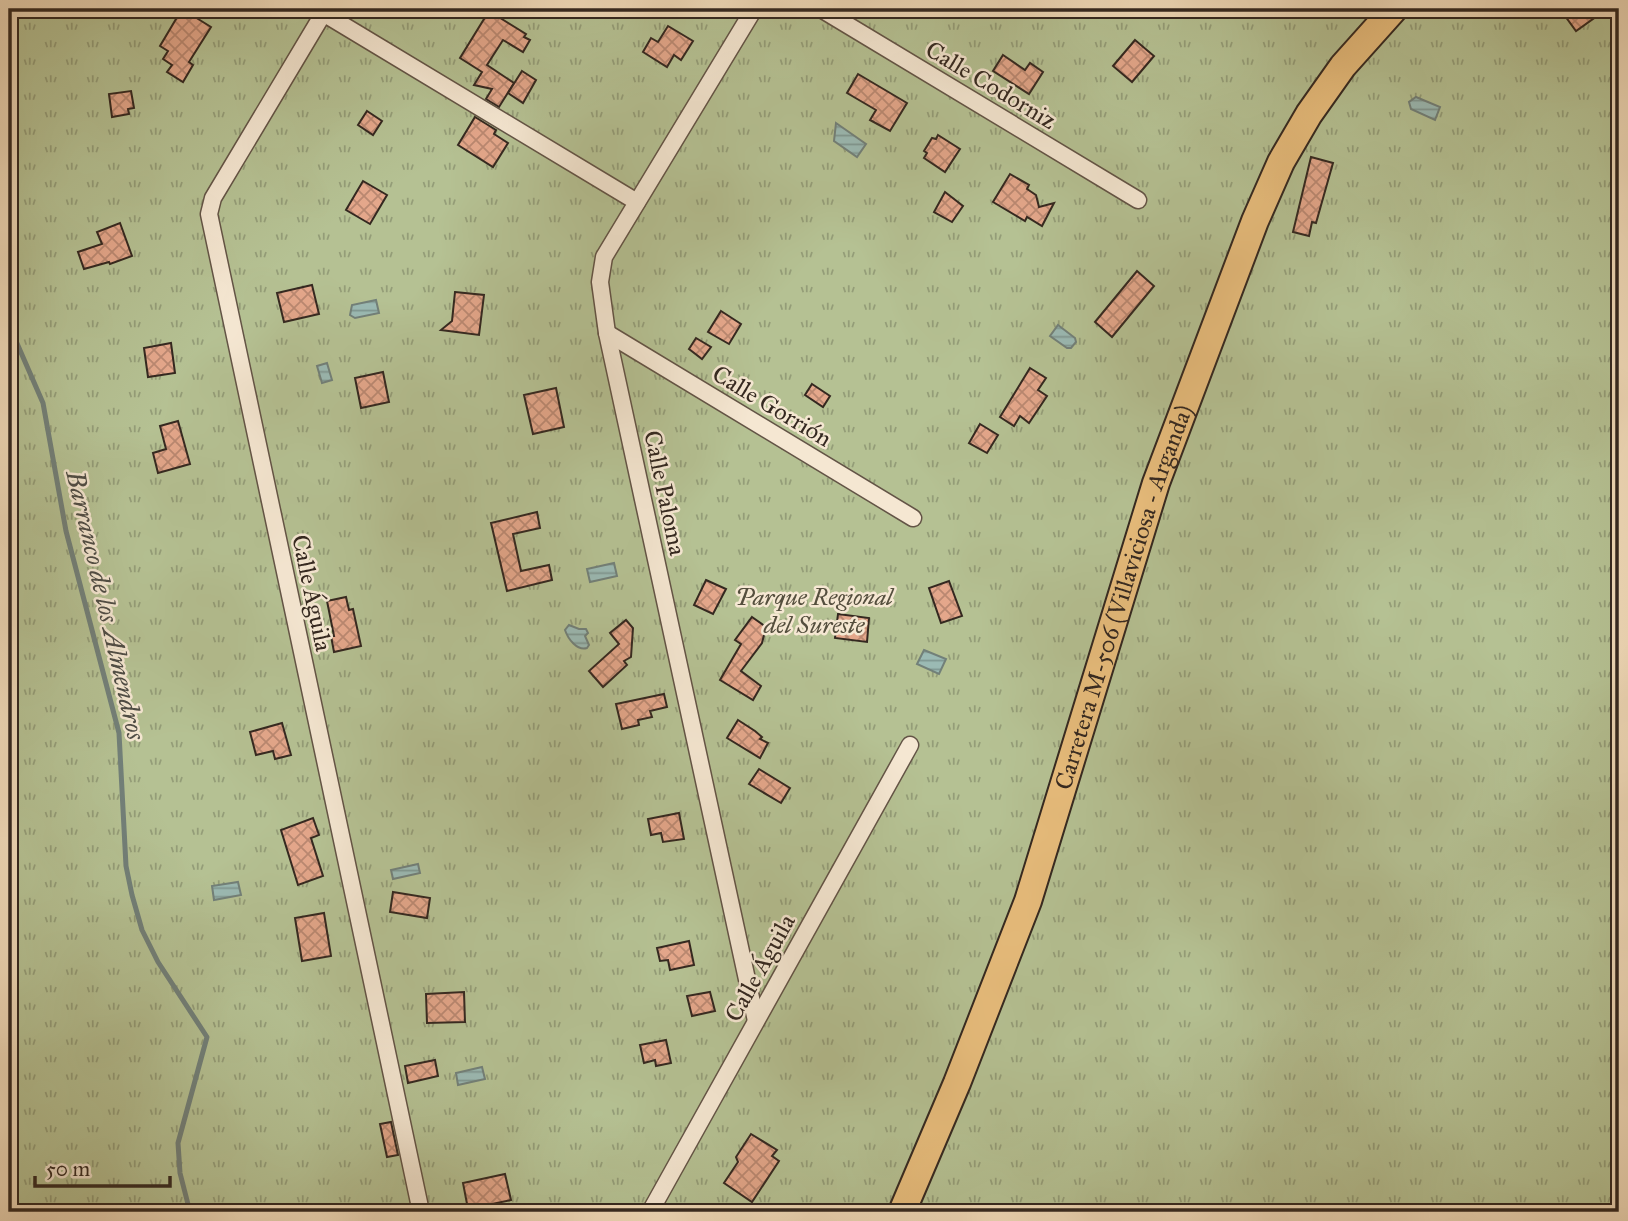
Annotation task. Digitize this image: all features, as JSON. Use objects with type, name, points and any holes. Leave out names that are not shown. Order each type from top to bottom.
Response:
[{"type":"main road","name":"Carretera M-506 (Villaviciosa - Arganda)","points":[[902,1212],[957,1083],[1023,914],[1156,483],[1255,221],[1281,162],[1310,114],[1343,66],[1394,9]]},
{"type":"street","name":"Calle Paloma","points":[[754,9],[604,257],[601,269],[601,304],[757,1021]]},
{"type":"street","name":"Calle Codorniz","points":[[821,9],[1138,200]]},
{"type":"street","points":[[324,11],[637,202]]},
{"type":"street","name":"Calle Águila","points":[[324,11],[213,198],[209,214],[421,1212]]},
{"type":"street","name":"Calle Gorrión","points":[[607,333],[913,518]]},
{"type":"street","name":"Calle Águila","points":[[650,1212],[910,745]]},
{"type":"green space","name":"Parque Regional del Sureste","points":[[9,9],[1619,9],[1619,1212],[9,1212]]},
{"type":"water","points":[[1416,97],[1440,107],[1435,120],[1411,109],[1409,102]]},
{"type":"water","points":[[836,123],[866,144],[857,157],[834,141]]},
{"type":"water","points":[[376,300],[379,313],[355,318],[350,315],[352,305]]},
{"type":"water","points":[[1058,325],[1075,338],[1076,342],[1071,348],[1050,336]]},
{"type":"water","points":[[327,363],[332,380],[322,383],[317,366]]},
{"type":"water","points":[[614,563],[617,576],[590,582],[587,569]]},
{"type":"water","points":[[569,625],[586,629],[588,633],[585,636],[589,645],[587,648],[576,646],[571,640],[565,630]]},
{"type":"water","points":[[924,650],[946,659],[939,674],[917,664]]},
{"type":"water","points":[[418,864],[420,873],[393,879],[391,870]]},
{"type":"water","points":[[238,882],[241,895],[214,900],[212,886]]},
{"type":"water","points":[[482,1067],[485,1079],[458,1085],[456,1073]]},
{"type":"building","points":[[182,9],[211,27],[189,62],[193,65],[183,82],[167,72],[172,65],[163,59],[168,51],[160,46]]},
{"type":"building","points":[[1560,9],[1607,9],[1576,31]]},
{"type":"building","points":[[489,11],[526,34],[524,37],[530,40],[523,52],[503,40],[487,65],[514,83],[499,107],[486,99],[492,89],[474,85],[482,72],[460,58]]},
{"type":"building","points":[[668,26],[693,41],[681,60],[674,55],[667,67],[643,52],[651,38],[658,42]]},
{"type":"building","points":[[1135,40],[1154,56],[1132,82],[1113,66]]},
{"type":"building","points":[[1003,55],[1025,70],[1030,63],[1043,72],[1029,94],[993,71]]},
{"type":"building","points":[[522,71],[536,80],[523,103],[508,93]]},
{"type":"building","points":[[858,74],[907,103],[890,131],[870,120],[876,110],[847,93]]},
{"type":"building","points":[[131,91],[134,108],[128,109],[129,114],[112,117],[109,94]]},
{"type":"building","points":[[367,111],[382,121],[373,135],[358,125]]},
{"type":"building","points":[[475,117],[496,130],[494,134],[508,143],[493,167],[458,145]]},
{"type":"building","points":[[938,135],[960,149],[945,172],[924,158],[927,153],[924,151],[932,138],[936,139]]},
{"type":"building","points":[[1311,157],[1333,163],[1316,223],[1312,222],[1309,236],[1293,232]]},
{"type":"building","points":[[1010,174],[1029,185],[1027,189],[1036,195],[1039,207],[1054,203],[1042,226],[1027,217],[1025,221],[993,202]]},
{"type":"building","points":[[363,181],[387,195],[370,224],[346,210]]},
{"type":"building","points":[[945,192],[963,206],[952,222],[934,212]]},
{"type":"building","points":[[120,223],[132,256],[84,269],[78,252],[102,244],[97,232]]},
{"type":"building","points":[[1137,271],[1154,286],[1112,337],[1095,322]]},
{"type":"building","points":[[312,285],[319,314],[284,322],[277,293]]},
{"type":"building","points":[[455,292],[484,295],[479,335],[441,330],[452,321]]},
{"type":"building","points":[[721,311],[741,324],[729,344],[708,332]]},
{"type":"building","points":[[696,338],[711,347],[702,359],[689,349]]},
{"type":"building","points":[[171,343],[175,373],[148,377],[144,348]]},
{"type":"building","points":[[1030,368],[1046,378],[1038,390],[1047,396],[1029,423],[1020,416],[1014,426],[1000,417]]},
{"type":"building","points":[[383,372],[389,402],[361,408],[355,378]]},
{"type":"building","points":[[812,384],[830,396],[823,407],[805,395]]},
{"type":"building","points":[[556,388],[564,427],[533,434],[524,395]]},
{"type":"building","points":[[178,421],[190,464],[158,473],[153,453],[166,449],[160,426]]},
{"type":"building","points":[[980,424],[998,435],[987,453],[969,443]]},
{"type":"building","points":[[537,512],[540,528],[513,534],[521,571],[549,565],[552,580],[507,591],[491,523]]},
{"type":"building","points":[[706,580],[726,589],[713,614],[694,605]]},
{"type":"building","points":[[949,581],[962,616],[941,623],[929,588]]},
{"type":"building","points":[[346,597],[349,610],[353,609],[361,646],[334,652],[331,636],[334,636],[327,601]]},
{"type":"building","points":[[838,614],[869,618],[867,642],[835,638]]},
{"type":"building","points":[[752,617],[766,627],[762,643],[741,671],[761,686],[753,700],[720,680],[741,644],[735,640]]},
{"type":"building","points":[[626,620],[633,628],[631,657],[624,661],[627,665],[603,687],[589,671],[619,644],[610,633]]},
{"type":"building","points":[[664,694],[667,707],[650,711],[652,717],[638,720],[639,725],[622,729],[616,704]]},
{"type":"building","points":[[738,720],[768,743],[760,758],[727,738]]},
{"type":"building","points":[[282,723],[291,755],[275,759],[273,751],[256,755],[250,732]]},
{"type":"building","points":[[759,769],[790,788],[781,803],[749,784]]},
{"type":"building","points":[[679,813],[684,839],[663,842],[661,833],[651,835],[648,819]]},
{"type":"building","points":[[313,818],[319,835],[311,838],[323,876],[298,885],[281,830]]},
{"type":"building","points":[[393,892],[430,898],[427,918],[390,912]]},
{"type":"building","points":[[324,913],[331,956],[302,961],[295,918]]},
{"type":"building","points":[[689,941],[694,965],[670,970],[668,960],[660,961],[657,948]]},
{"type":"building","points":[[464,992],[465,1022],[427,1023],[426,994]]},
{"type":"building","points":[[710,992],[715,1011],[692,1016],[687,996]]},
{"type":"building","points":[[666,1040],[671,1063],[656,1066],[655,1060],[644,1063],[640,1045]]},
{"type":"building","points":[[435,1060],[438,1076],[408,1083],[405,1066]]},
{"type":"building","points":[[391,1122],[398,1155],[387,1157],[380,1124]]},
{"type":"building","points":[[751,1134],[777,1150],[772,1156],[779,1161],[752,1202],[724,1183],[738,1162],[736,1157]]},
{"type":"building","points":[[505,1174],[511,1200],[468,1209],[463,1183]]},
{"type":"waterway","name":"Barranco de los Almendros","points":[[9,325],[43,403],[66,531],[119,733],[126,866],[132,895],[142,930],[158,962],[207,1037],[178,1143],[180,1173],[190,1212]]}]
